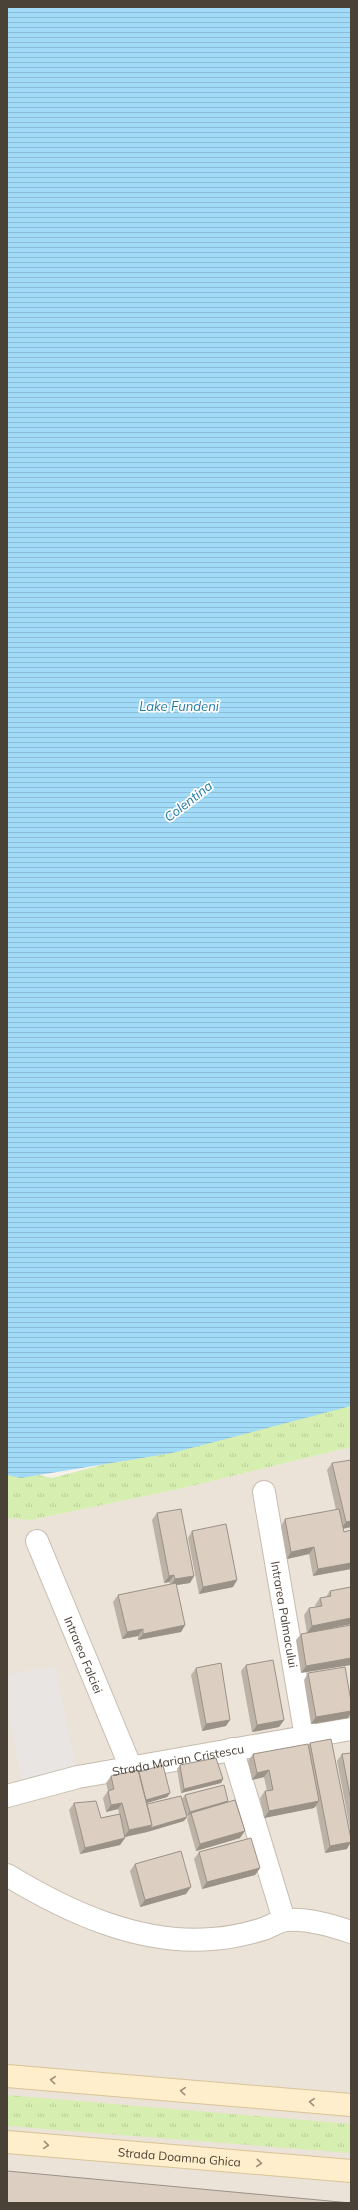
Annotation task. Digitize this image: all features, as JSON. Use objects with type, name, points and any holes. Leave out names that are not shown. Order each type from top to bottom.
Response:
[{"type":"main road","points":[[7,2076],[351,2105]]},
{"type":"main road","name":"Strada Doamna Ghica","points":[[7,2142],[351,2171]]},
{"type":"street","name":"Intrarea Palmacului","points":[[264,1492],[306,1737]]},
{"type":"street","name":"Intrarea Falciei","points":[[37,1541],[131,1768]]},
{"type":"street","name":"Strada Marian Cristescu","points":[[7,1796],[51,1783],[232,1749],[351,1729]]},
{"type":"street","points":[[232,1749],[284,1920]]},
{"type":"street","points":[[7,1875],[30,1889],[83,1915],[128,1931],[179,1939],[212,1939],[264,1929],[284,1920],[311,1922],[351,1932]]},
{"type":"shaded area","points":[[351,1447],[351,2203],[7,2203],[7,1518],[31,1520],[183,1488]]},
{"type":"shaded area","points":[[55,1666],[78,1777],[24,1791],[7,1708],[7,1674]]},
{"type":"green space","points":[[351,1400],[351,1447],[183,1488],[31,1520],[7,1518],[7,1468],[52,1478]]},
{"type":"green space","points":[[7,2095],[351,2124],[351,2153],[7,2126]]},
{"type":"water","name":"Lake Fundeni","points":[[7,7],[351,7],[351,1406],[172,1453],[21,1478],[7,1475]]},
{"type":"building","points":[[351,1460],[351,1521],[346,1522],[332,1463]]},
{"type":"building","points":[[181,1509],[194,1576],[175,1579],[174,1575],[169,1576],[157,1513]]},
{"type":"building","points":[[339,1509],[344,1532],[351,1530],[351,1563],[318,1569],[314,1547],[291,1552],[285,1519]]},
{"type":"building","points":[[226,1524],[237,1580],[203,1587],[192,1531]]},
{"type":"building","points":[[176,1583],[185,1625],[143,1634],[143,1629],[127,1632],[118,1595]]},
{"type":"building","points":[[351,1587],[351,1618],[312,1626],[309,1608],[322,1606],[320,1598],[331,1596],[330,1591]]},
{"type":"building","points":[[351,1625],[351,1658],[306,1666],[301,1634]]},
{"type":"building","points":[[273,1660],[284,1720],[257,1725],[246,1665]]},
{"type":"building","points":[[221,1663],[230,1720],[206,1724],[196,1668]]},
{"type":"building","points":[[345,1667],[351,1701],[351,1711],[316,1717],[308,1673]]},
{"type":"building","points":[[331,1739],[351,1842],[330,1846],[310,1743]]},
{"type":"building","points":[[308,1744],[319,1801],[269,1811],[265,1791],[273,1790],[269,1770],[257,1773],[253,1754]]},
{"type":"building","points":[[351,1753],[351,1801],[342,1754]]},
{"type":"building","points":[[216,1758],[223,1779],[184,1789],[180,1765]]},
{"type":"building","points":[[163,1765],[170,1793],[146,1800],[139,1772]]},
{"type":"building","points":[[138,1770],[152,1825],[129,1830],[122,1803],[111,1805],[108,1791],[114,1789],[111,1776]]},
{"type":"building","points":[[224,1785],[228,1801],[190,1812],[185,1795]]},
{"type":"building","points":[[181,1796],[187,1817],[150,1828],[152,1825],[147,1804]]},
{"type":"building","points":[[235,1800],[245,1831],[200,1844],[191,1813]]},
{"type":"building","points":[[96,1801],[101,1818],[120,1814],[125,1838],[85,1848],[74,1803]]},
{"type":"building","points":[[251,1838],[260,1868],[207,1882],[199,1852]]},
{"type":"building","points":[[181,1851],[191,1887],[145,1900],[135,1864]]},
{"type":"building","points":[[7,2171],[351,2203],[7,2203]]},
{"type":"water label","name":"Colentina","points":[[188,801]]}]
